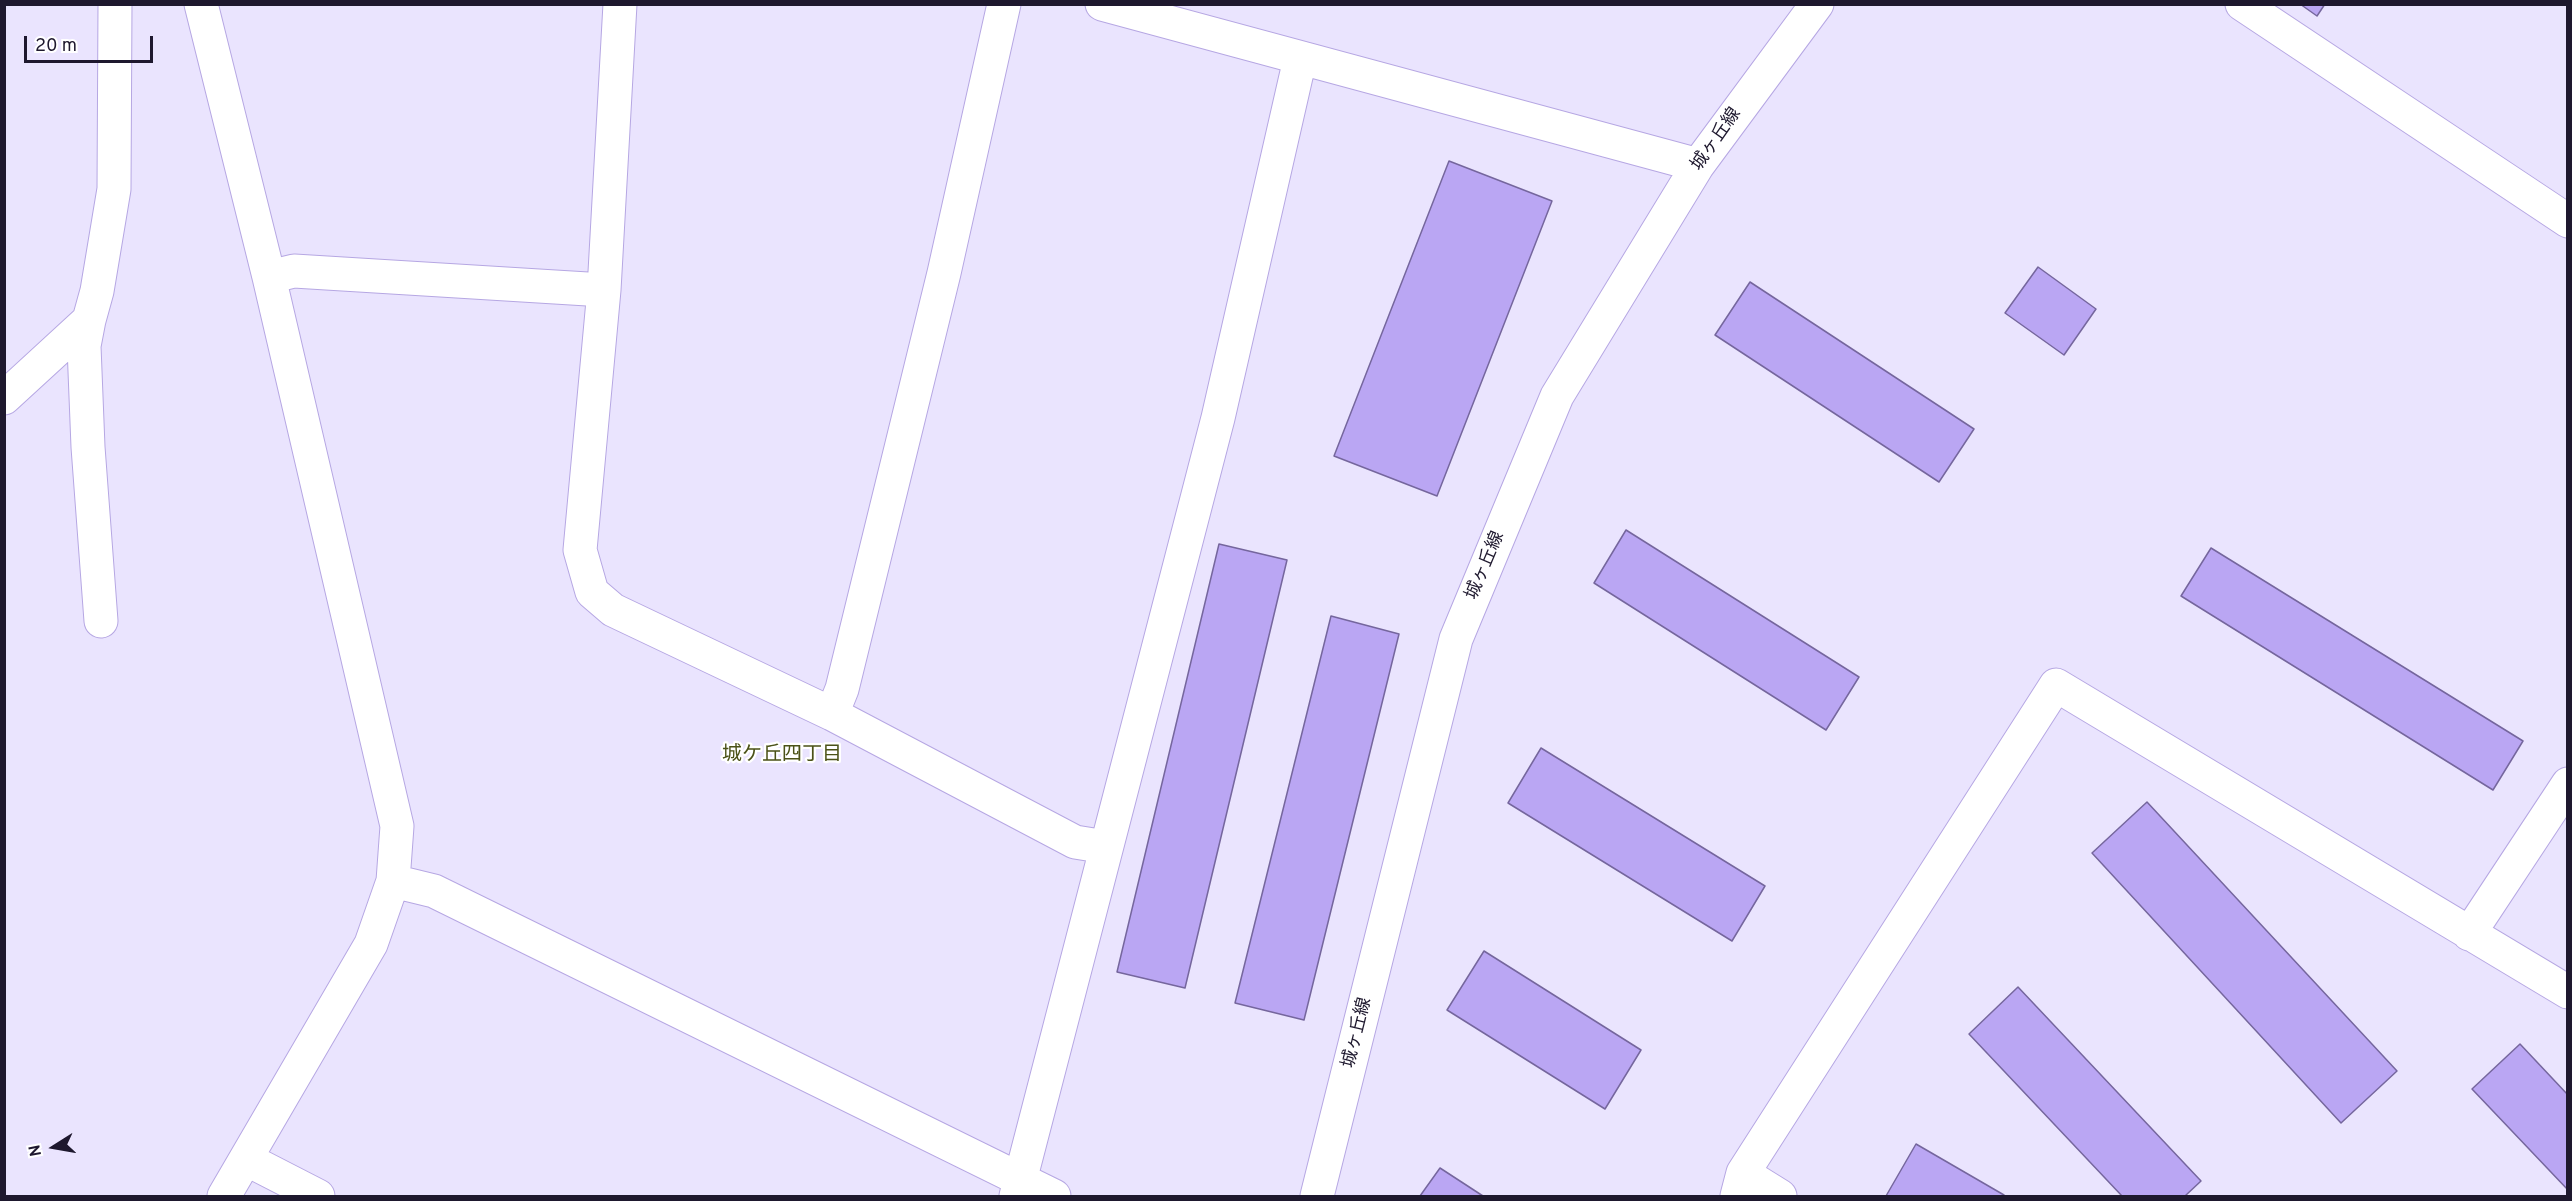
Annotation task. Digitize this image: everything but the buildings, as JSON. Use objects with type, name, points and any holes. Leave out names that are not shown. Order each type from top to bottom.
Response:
[{"type":"street","points":[[101,621],[87,435],[84,346],[97,291],[114,189],[115,4]]},
{"type":"street","points":[[201,4],[269,277],[397,826],[393,881],[371,944],[224,1197]]},
{"type":"street","points":[[621,4],[604,290],[580,550],[592,592],[614,610],[832,714],[1075,842],[1106,847]]},
{"type":"street","points":[[832,714],[842,689],[944,273],[1004,4]]},
{"type":"street","points":[[1102,4],[1698,165]]},
{"type":"street","name":"城ヶ丘線","points":[[1317,1197],[1456,639],[1557,396],[1698,165],[1817,4]]},
{"type":"street","points":[[2242,4],[2568,221]]},
{"type":"street","points":[[1018,1188],[1218,418],[1300,59]]},
{"type":"street","points":[[269,277],[294,271],[604,290]]},
{"type":"street","points":[[4,398],[89,320]]},
{"type":"street","points":[[1780,1197],[1740,1185],[2056,685],[2568,992]]},
{"type":"street","points":[[2469,934],[2568,784]]},
{"type":"street","points":[[393,881],[434,891],[1018,1188],[1054,1197]]},
{"type":"street","points":[[246,1159],[318,1197]]},
{"type":"district","name":"城ケ丘四丁目","points":[[782,756]]}]
